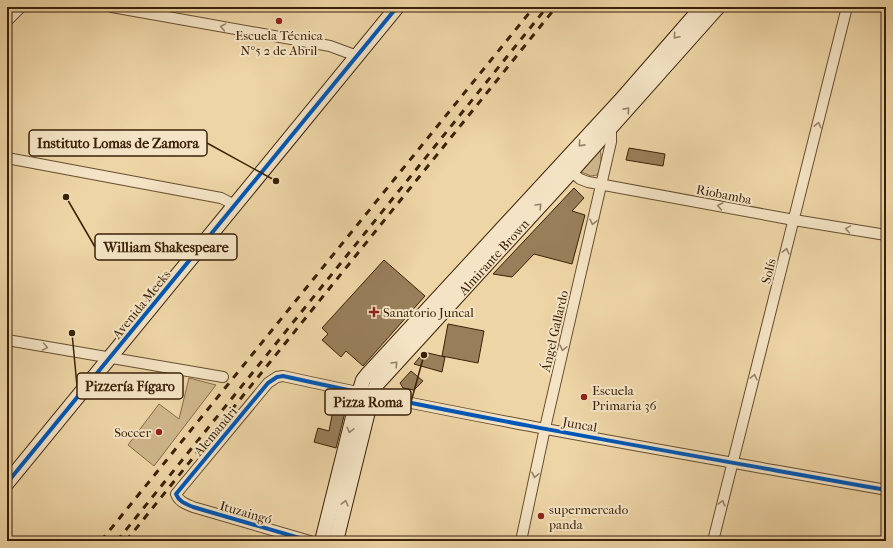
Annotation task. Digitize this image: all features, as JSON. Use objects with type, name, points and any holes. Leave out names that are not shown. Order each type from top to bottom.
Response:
[{"type":"main road","name":"Avenida Meeks","points":[[7,483],[397,7]]},
{"type":"main road","name":"Almirante Brown","points":[[322,541],[366,394],[374,389],[381,378],[567,168],[620,101],[702,7]]},
{"type":"main road","name":"Almirante Brown","points":[[567,168],[611,127],[718,7]]},
{"type":"main road","name":"Almirante Brown","points":[[336,541],[366,394]]},
{"type":"street","points":[[7,21],[21,7]]},
{"type":"street","points":[[112,7],[330,46],[357,56]]},
{"type":"street","name":"Solís","points":[[713,541],[847,7]]},
{"type":"street","name":"Ángel Gallardo","points":[[522,541],[545,428],[602,184],[611,142],[611,127]]},
{"type":"street","points":[[7,158],[221,198],[235,205]]},
{"type":"street","name":"Riobamba","points":[[567,168],[580,179],[602,184],[794,220],[886,235]]},
{"type":"street","points":[[7,340],[223,377]]},
{"type":"street","name":"Juncal","points":[[272,379],[283,376],[366,394],[545,428],[886,490]]},
{"type":"street","name":"Alemandri","points":[[178,498],[176,494],[178,491],[272,379]]},
{"type":"street","name":"Ituzaingó","points":[[178,498],[184,503],[193,507],[310,541]]},
{"type":"shaded area","points":[[600,150],[601,163],[597,175],[591,176],[581,172]]},
{"type":"shaded area","name":"Soccer","points":[[189,378],[216,385],[154,466],[128,445],[159,404],[179,419]]},
{"type":"building","points":[[629,148],[665,154],[663,166],[626,160]]},
{"type":"building","points":[[574,188],[584,198],[572,211],[585,215],[572,264],[534,254],[512,277],[493,274]]},
{"type":"building","name":"Sanatorio Juncal","points":[[384,260],[425,296],[363,366],[346,351],[341,357],[322,340],[328,334],[322,328]]},
{"type":"building","points":[[448,324],[484,331],[478,363],[442,356]]},
{"type":"building","points":[[424,352],[445,357],[442,372],[414,364]]},
{"type":"building","points":[[411,371],[423,381],[414,390],[403,388],[400,383]]},
{"type":"building","points":[[333,410],[345,412],[336,448],[314,442],[318,428],[329,431]]},
{"type":"railway","points":[[101,541],[534,7]]},
{"type":"railway","points":[[117,541],[547,7]]},
{"type":"railway","points":[[126,541],[556,7]]},
{"type":"cycle path","points":[[7,483],[397,7]]},
{"type":"cycle path","points":[[310,541],[193,507],[181,501],[176,494],[268,383],[277,377],[283,376],[508,422],[886,490]]},
{"type":"place","name":"Escuela Técnica N°5 2 de Abril","points":[[279,21]]},
{"type":"place","name":"Instituto Lomas de Zamora","points":[[276,181]]},
{"type":"place","name":"William Shakespeare","points":[[66,197]]},
{"type":"place","name":"Sanatorio Juncal","points":[[374,312]]},
{"type":"place","name":"Pizzería Fígaro","points":[[72,333]]},
{"type":"place","name":"Pizza Roma","points":[[424,355]]},
{"type":"place","name":"Escuela Primaria 36","points":[[584,397]]},
{"type":"place","name":"Soccer","points":[[159,432]]},
{"type":"place","name":"supermercado panda","points":[[541,516]]}]
